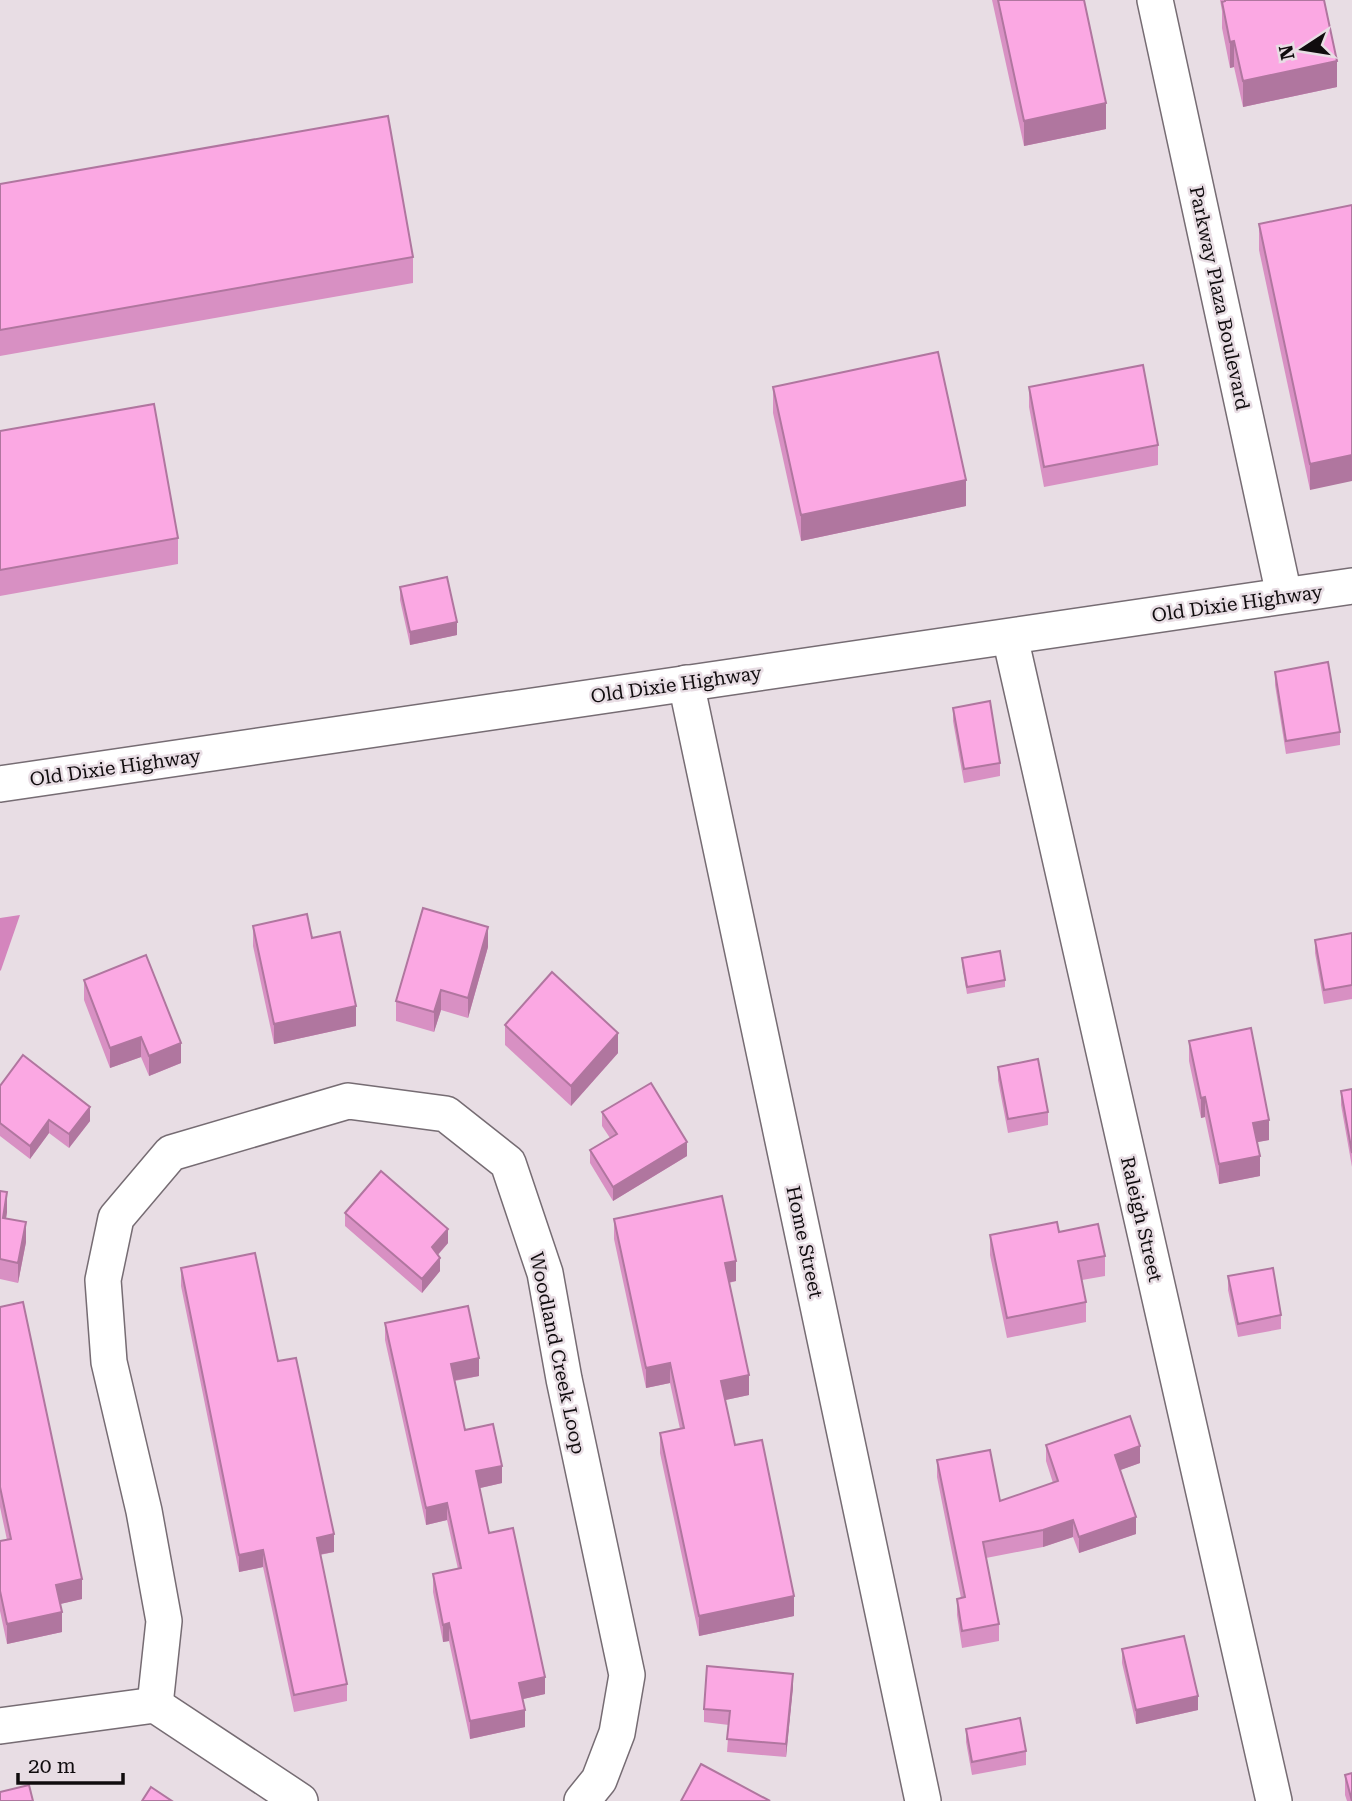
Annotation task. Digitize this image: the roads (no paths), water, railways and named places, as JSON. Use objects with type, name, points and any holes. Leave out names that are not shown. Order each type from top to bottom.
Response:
[{"type":"street","name":"Parkway Plaza Boulevard","points":[[1155,0],[1284,595]]},
{"type":"street","name":"Old Dixie Highway","points":[[0,784],[1352,586]]},
{"type":"street","name":"Raleigh Street","points":[[1010,636],[1274,1801]]},
{"type":"street","name":"Home Street","points":[[686,682],[923,1801]]},
{"type":"street","name":"Woodland Creek Loop","points":[[155,1705],[164,1621],[144,1511],[109,1362],[103,1280],[117,1218],[171,1153],[348,1101],[446,1114],[508,1163],[545,1273],[564,1379],[627,1675],[617,1733],[599,1780],[582,1801]]},
{"type":"street","points":[[0,1727],[69,1715],[155,1705],[300,1801]]}]
